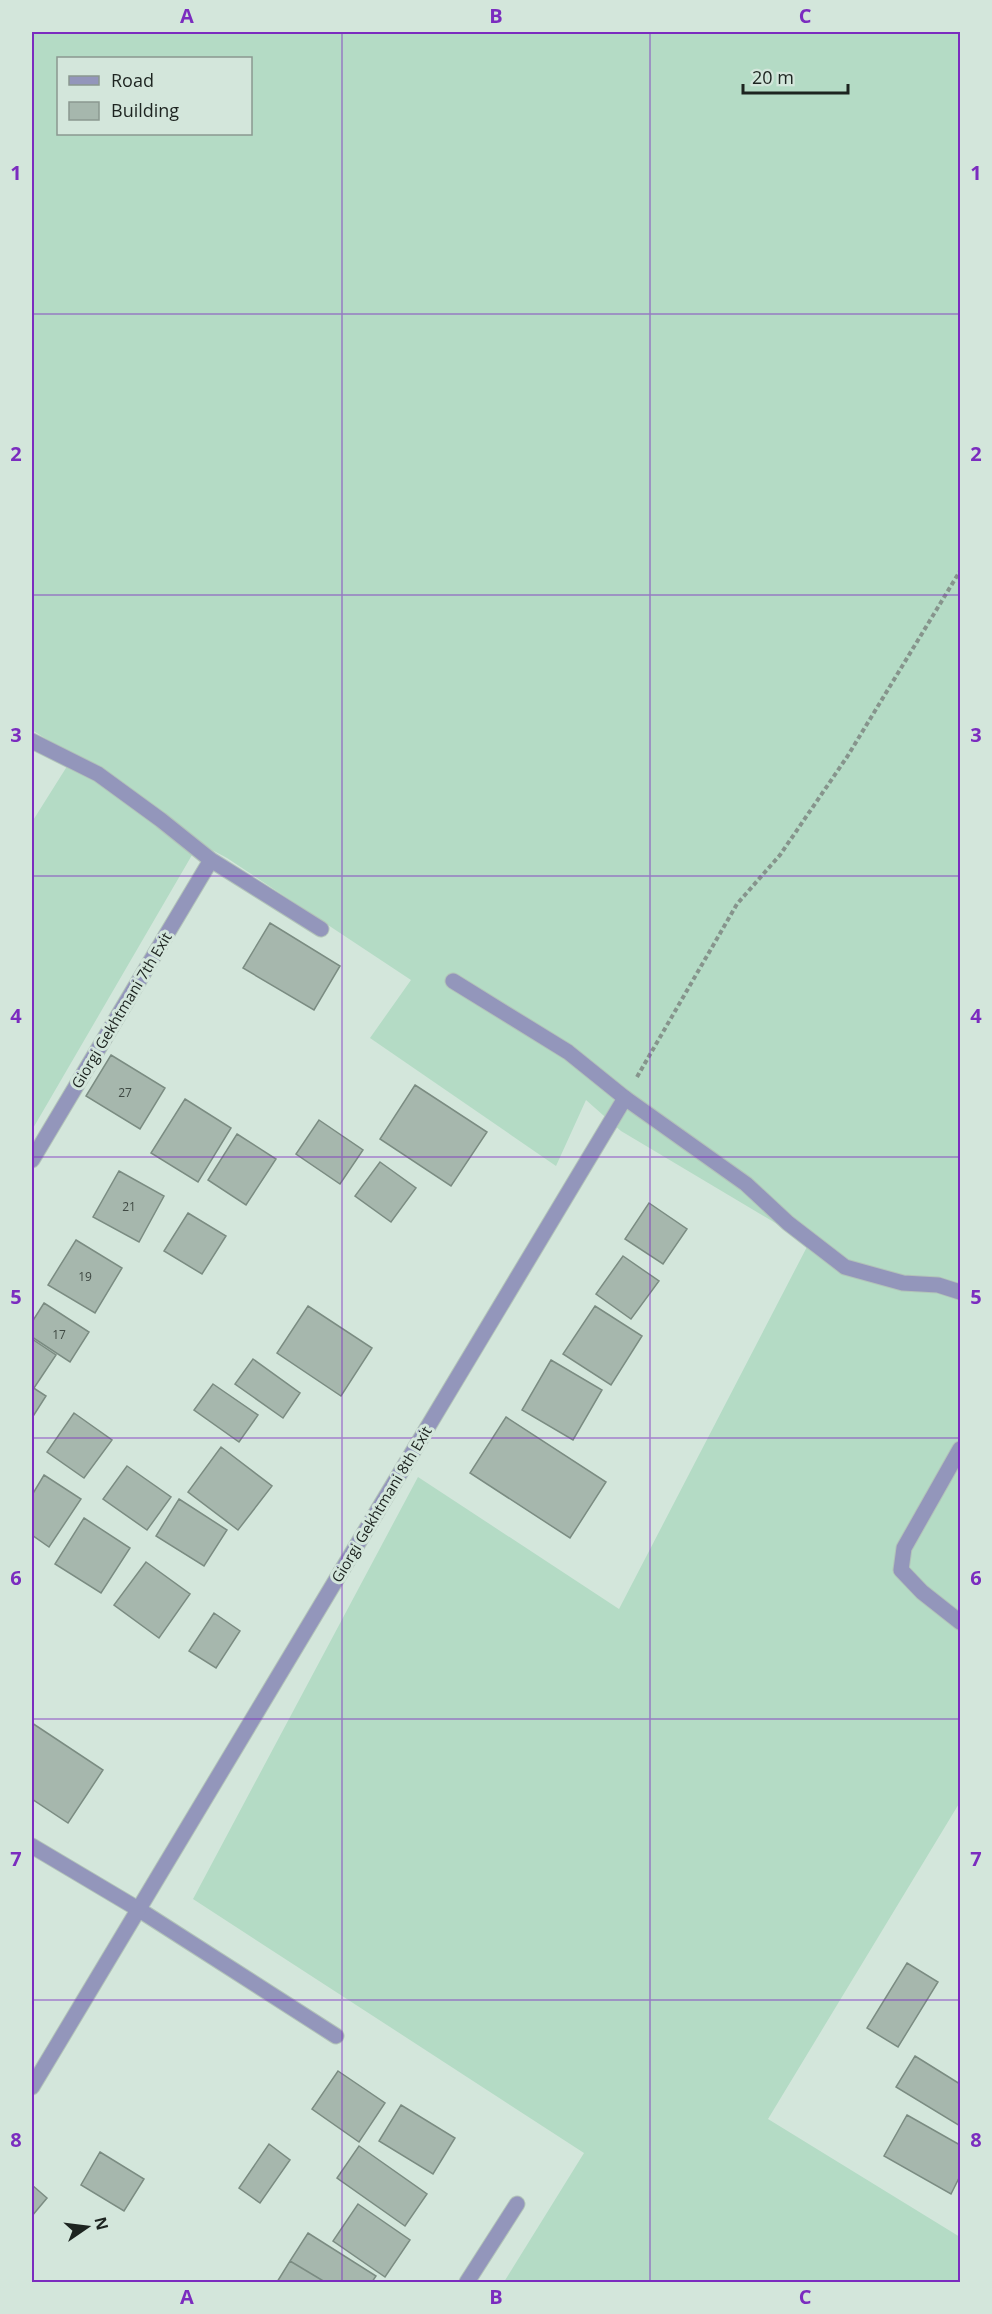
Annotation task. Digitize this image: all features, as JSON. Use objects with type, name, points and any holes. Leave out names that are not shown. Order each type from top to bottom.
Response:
[{"type":"street","points":[[32,741],[98,774],[211,860],[321,929]]},
{"type":"street","name":"Giorgi Gekhtmani 7th Exit","points":[[32,1160],[211,860]]},
{"type":"street","points":[[453,981],[568,1052],[624,1098],[746,1184],[788,1223],[845,1267],[903,1283],[938,1285],[960,1292]]},
{"type":"street","name":"Giorgi Gekhtmani 8th Exit","points":[[32,2087],[624,1098]]},
{"type":"street","points":[[960,1449],[904,1548],[902,1569],[922,1592],[960,1622]]},
{"type":"street","points":[[32,1846],[138,1909],[336,2036]]},
{"type":"street","points":[[467,2283],[518,2204]]},
{"type":"path","points":[[624,1098],[737,904],[780,855],[847,757],[960,571]]},
{"type":"green space","points":[[32,32],[960,32],[960,1802],[768,2119],[960,2237],[960,2282],[504,2282],[584,2153],[193,1899],[418,1477],[619,1609],[809,1243],[621,1131],[586,1100],[556,1166],[370,1038],[411,980],[227,858],[199,843],[32,1130],[32,822],[71,760],[51,742],[32,730]]},
{"type":"building","points":[[270,923],[340,966],[314,1010],[243,968]]},
{"type":"building","points":[[111,1055],[165,1088],[140,1129],[86,1096]]},
{"type":"building","points":[[415,1085],[487,1132],[451,1186],[380,1139]]},
{"type":"building","points":[[185,1099],[231,1128],[198,1182],[151,1153]]},
{"type":"building","points":[[319,1120],[363,1150],[340,1184],[296,1154]]},
{"type":"building","points":[[237,1134],[276,1159],[246,1205],[208,1180]]},
{"type":"building","points":[[380,1162],[416,1188],[391,1222],[355,1196]]},
{"type":"building","points":[[119,1171],[164,1196],[139,1242],[93,1217]]},
{"type":"building","points":[[649,1203],[687,1229],[663,1264],[625,1239]]},
{"type":"building","points":[[188,1213],[226,1236],[202,1274],[164,1251]]},
{"type":"building","points":[[76,1240],[122,1268],[95,1313],[48,1285]]},
{"type":"building","points":[[623,1256],[659,1281],[631,1319],[596,1294]]},
{"type":"building","points":[[44,1303],[89,1332],[70,1362],[32,1337],[32,1322]]},
{"type":"building","points":[[308,1306],[372,1348],[341,1396],[277,1353]]},
{"type":"building","points":[[595,1306],[642,1336],[611,1385],[563,1354]]},
{"type":"building","points":[[32,1339],[56,1355],[34,1388],[32,1386]]},
{"type":"building","points":[[253,1359],[300,1393],[283,1418],[235,1384]]},
{"type":"building","points":[[551,1360],[602,1390],[573,1440],[522,1410]]},
{"type":"building","points":[[213,1384],[258,1415],[239,1442],[194,1410]]},
{"type":"building","points":[[32,1387],[46,1396],[32,1418]]},
{"type":"building","points":[[74,1413],[112,1440],[84,1478],[47,1452]]},
{"type":"building","points":[[506,1417],[606,1482],[570,1538],[470,1473]]},
{"type":"building","points":[[221,1447],[272,1486],[238,1530],[188,1492]]},
{"type":"building","points":[[127,1466],[171,1497],[147,1530],[103,1499]]},
{"type":"building","points":[[44,1475],[81,1499],[49,1547],[32,1535],[32,1495]]},
{"type":"building","points":[[179,1499],[227,1530],[204,1566],[156,1536]]},
{"type":"building","points":[[84,1518],[130,1548],[101,1593],[55,1564]]},
{"type":"building","points":[[146,1562],[190,1594],[159,1638],[114,1605]]},
{"type":"building","points":[[214,1613],[240,1631],[216,1668],[189,1651]]},
{"type":"building","points":[[32,1723],[103,1770],[68,1823],[32,1799]]},
{"type":"building","points":[[907,1963],[938,1982],[898,2047],[867,2028]]},
{"type":"building","points":[[915,2056],[960,2084],[960,2126],[896,2087]]},
{"type":"building","points":[[338,2071],[385,2103],[359,2142],[312,2109]]},
{"type":"building","points":[[401,2105],[455,2138],[433,2174],[379,2141]]},
{"type":"building","points":[[907,2115],[960,2145],[960,2176],[951,2194],[884,2156]]},
{"type":"building","points":[[269,2144],[290,2160],[260,2203],[239,2188]]},
{"type":"building","points":[[359,2146],[427,2194],[405,2226],[337,2178]]},
{"type":"building","points":[[100,2152],[144,2179],[124,2211],[81,2185]]},
{"type":"building","points":[[32,2185],[47,2198],[32,2216]]},
{"type":"building","points":[[358,2204],[410,2240],[385,2277],[333,2241]]},
{"type":"building","points":[[308,2233],[376,2276],[372,2282],[325,2282],[290,2261]]},
{"type":"building","points":[[290,2261],[325,2282],[277,2282]]}]
